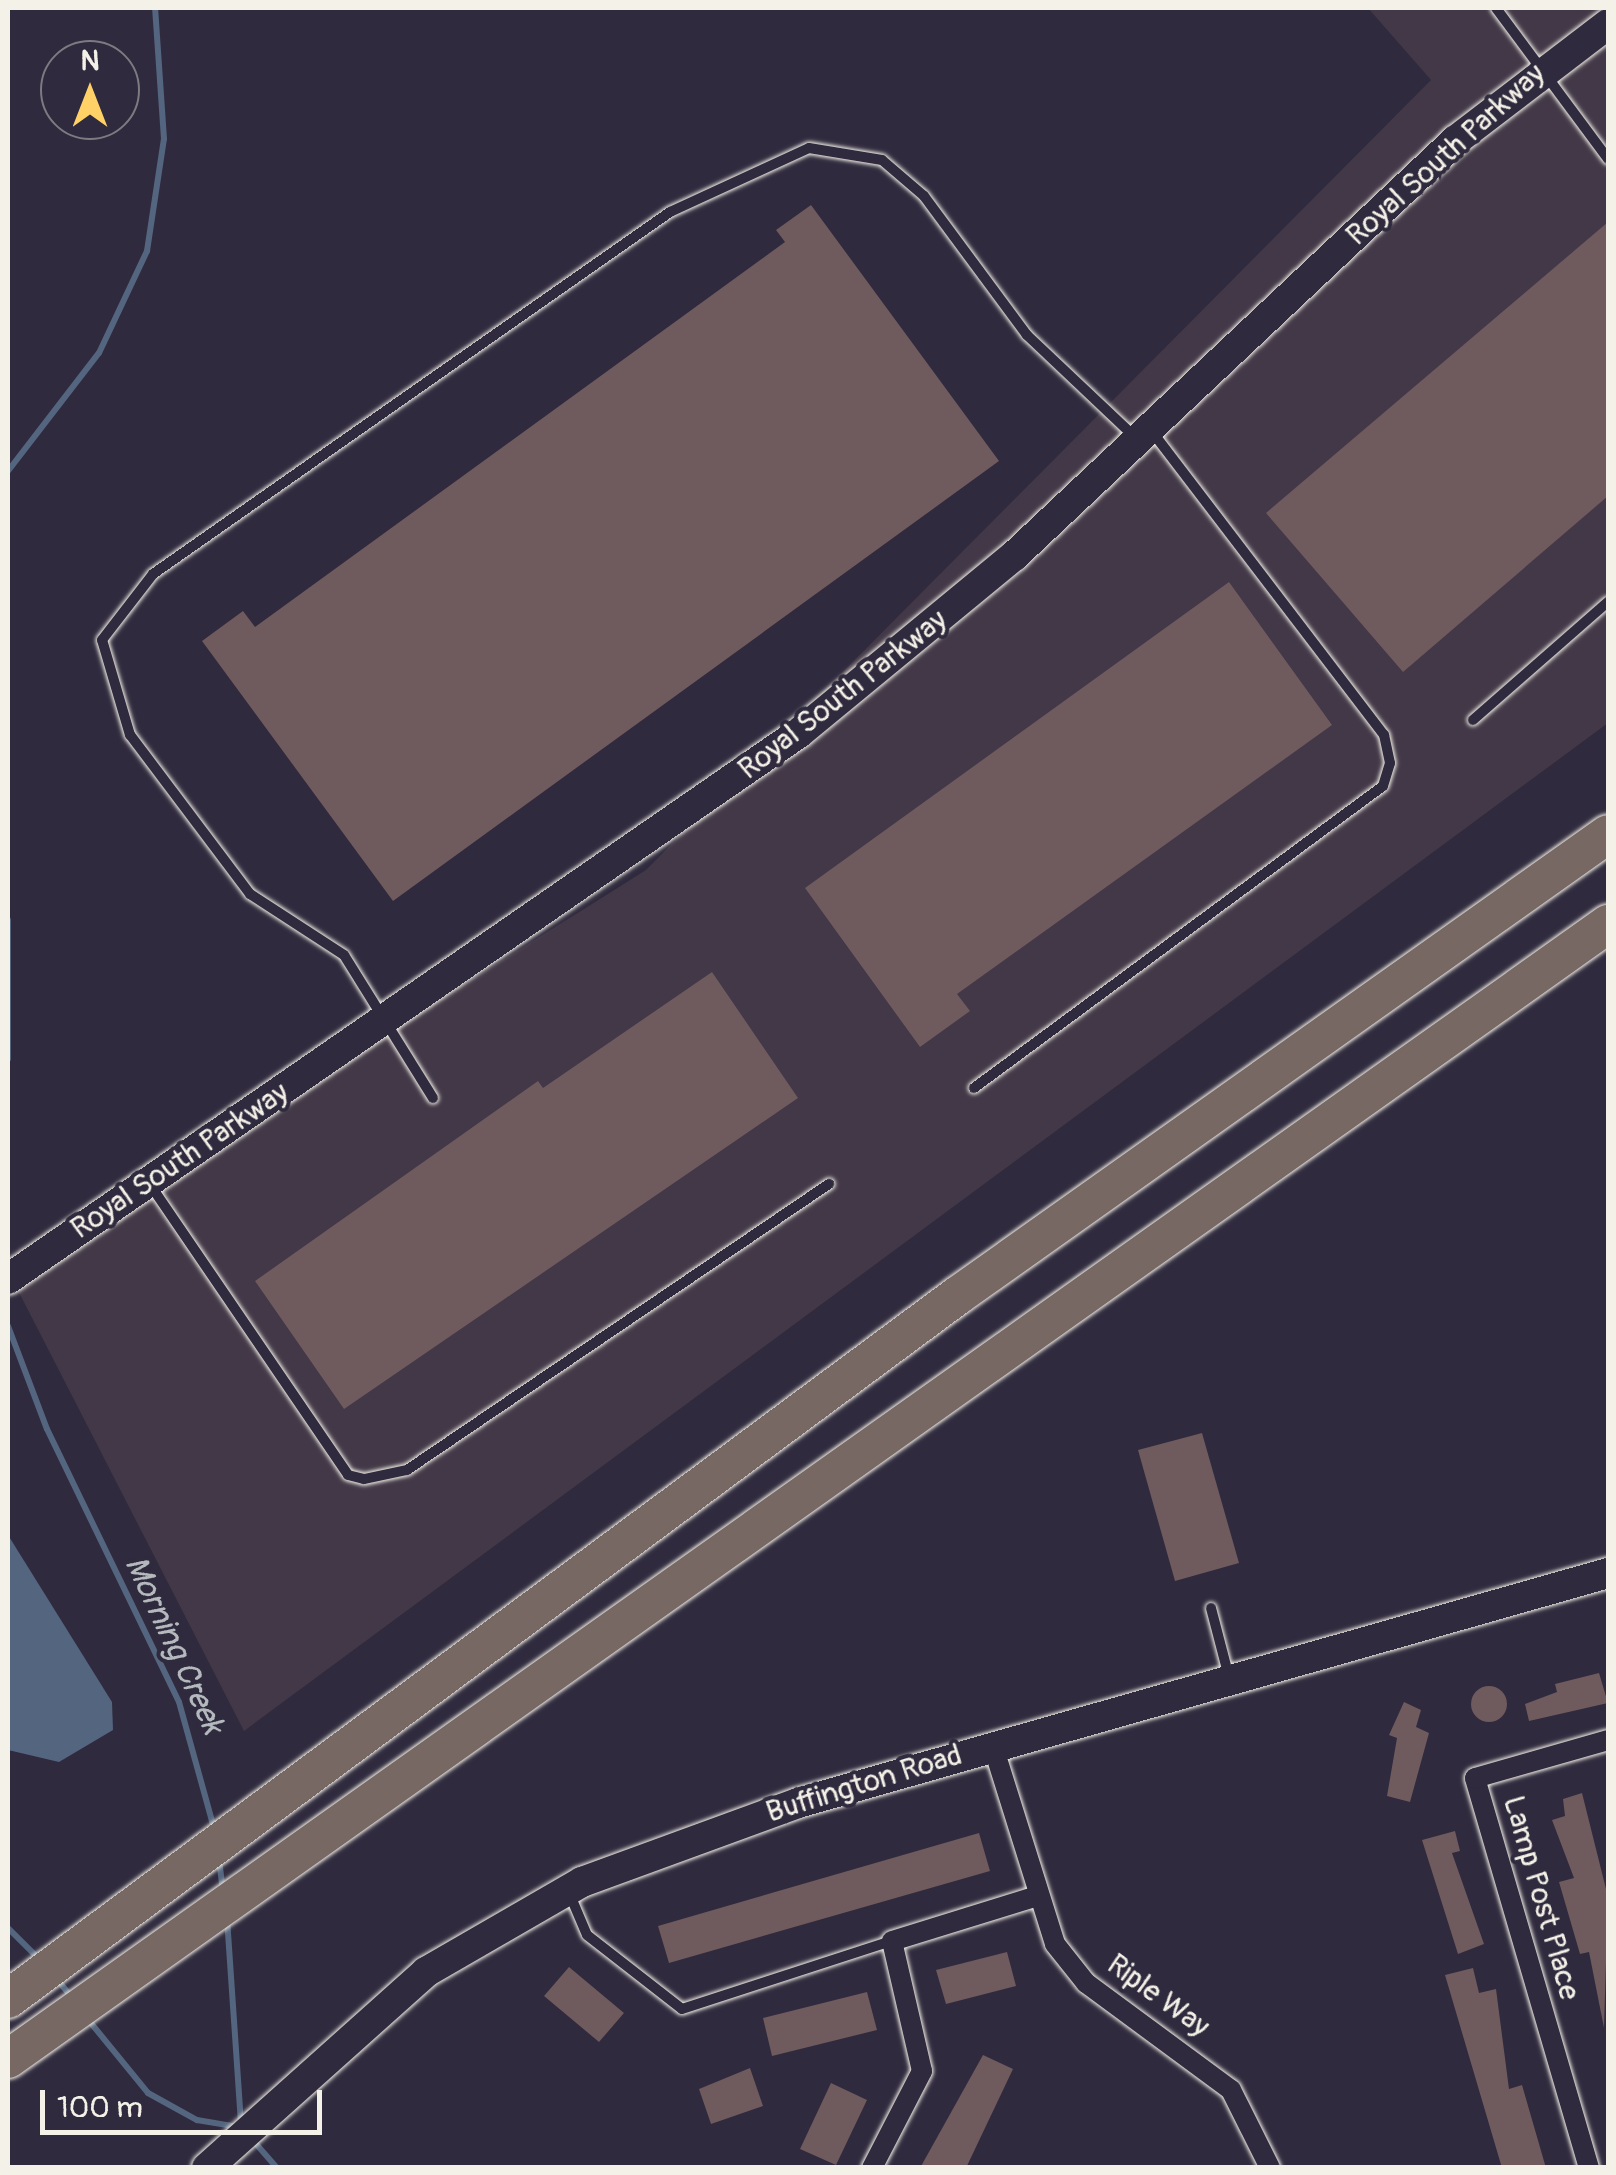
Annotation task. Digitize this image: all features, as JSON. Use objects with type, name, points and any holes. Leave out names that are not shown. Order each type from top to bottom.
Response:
[{"type":"highway","points":[[8,1998],[957,1296],[1608,834]]},
{"type":"highway","points":[[8,2058],[1608,924]]},
{"type":"street","name":"Royal South Parkway","points":[[8,1279],[799,733],[1000,568],[1541,70],[1608,24]]},
{"type":"street","name":"Buffington Road","points":[[207,2168],[426,1972],[568,1889],[669,1846],[993,1746],[1608,1574]]},
{"type":"street","name":"Lamp Post Place","points":[[1589,2168],[1475,1778],[1608,1740]]},
{"type":"street","name":"Riple Way","points":[[993,1746],[1055,1944],[1086,1983],[1232,2090],[1270,2168]]},
{"type":"street","points":[[872,2168],[922,2071],[892,1941],[1037,1896]]},
{"type":"lane","points":[[1496,8],[1608,159]]},
{"type":"lane","points":[[434,1098],[388,1019],[344,955],[250,894],[130,735],[102,640],[153,574],[670,212],[809,148],[882,160],[924,196],[1027,335],[1144,434],[1384,735],[1390,763],[1383,786],[974,1088]]},
{"type":"lane","points":[[1472,720],[1608,602]]},
{"type":"lane","points":[[149,1182],[348,1475],[364,1479],[406,1470],[829,1184]]},
{"type":"lane","points":[[1211,1608],[1230,1678]]},
{"type":"lane","points":[[568,1889],[587,1936],[682,2009],[892,1941]]},
{"type":"shaded area","points":[[1368,8],[1608,8],[1608,723],[244,1731],[8,1271],[646,870],[1431,80]]},
{"type":"water","points":[[8,1535],[112,1702],[113,1730],[59,1762],[8,1750]]},
{"type":"building","points":[[811,205],[999,461],[393,901],[202,641],[243,611],[255,627],[785,242],[776,230]]},
{"type":"building","points":[[1608,222],[1608,496],[1403,672],[1266,513]]},
{"type":"building","points":[[1229,582],[1332,725],[957,994],[970,1011],[920,1047],[805,888]]},
{"type":"building","points":[[712,972],[798,1098],[344,1409],[255,1281],[538,1081],[543,1088]]},
{"type":"building","points":[[1202,1433],[1239,1563],[1175,1581],[1138,1450]]},
{"type":"building","points":[[1599,1673],[1608,1703],[1529,1721],[1525,1704],[1557,1692],[1555,1684]]},
{"type":"building","points":[[1489,1686],[1501,1692],[1507,1704],[1501,1716],[1489,1722],[1477,1716],[1471,1704],[1477,1692]]},
{"type":"building","points":[[1404,1702],[1421,1710],[1416,1727],[1429,1733],[1410,1802],[1387,1796],[1397,1738],[1389,1735]]},
{"type":"building","points":[[1582,1793],[1608,1897],[1604,2028],[1589,1952],[1580,1954],[1559,1882],[1574,1878],[1552,1820],[1565,1816],[1563,1799]]},
{"type":"building","points":[[1455,1831],[1460,1851],[1452,1853],[1484,1944],[1458,1954],[1422,1840]]},
{"type":"building","points":[[979,1833],[990,1871],[669,1963],[658,1926]]},
{"type":"building","points":[[1007,1952],[1016,1986],[946,2004],[936,1970]]},
{"type":"building","points":[[569,1967],[624,2013],[599,2042],[544,1996]]},
{"type":"building","points":[[1473,1968],[1479,1993],[1496,1989],[1509,2089],[1522,2085],[1546,2168],[1502,2168],[1445,1975]]},
{"type":"building","points":[[867,1992],[877,2030],[772,2056],[763,2018]]},
{"type":"building","points":[[983,2055],[1013,2069],[966,2168],[920,2168]]},
{"type":"building","points":[[750,2068],[763,2106],[711,2124],[699,2089]]},
{"type":"building","points":[[831,2083],[867,2100],[836,2165],[800,2149]]},
{"type":"waterway","name":"Morning Creek","points":[[8,471],[99,353],[147,251],[164,139],[155,8]]},
{"type":"waterway","name":"Morning Creek","points":[[8,920],[8,1059]]},
{"type":"waterway","name":"Morning Creek","points":[[8,1326],[47,1429],[179,1702],[215,1832]]},
{"type":"waterway","points":[[219,1859],[223,1891]]},
{"type":"waterway","points":[[227,1918],[241,2125]]},
{"type":"waterway","points":[[8,1928],[41,1961]]},
{"type":"waterway","points":[[56,1978],[73,1999]]},
{"type":"waterway","points":[[86,2017],[148,2093],[197,2120],[239,2127]]},
{"type":"waterway","name":"Morning Creek","points":[[251,2138],[277,2168]]}]
